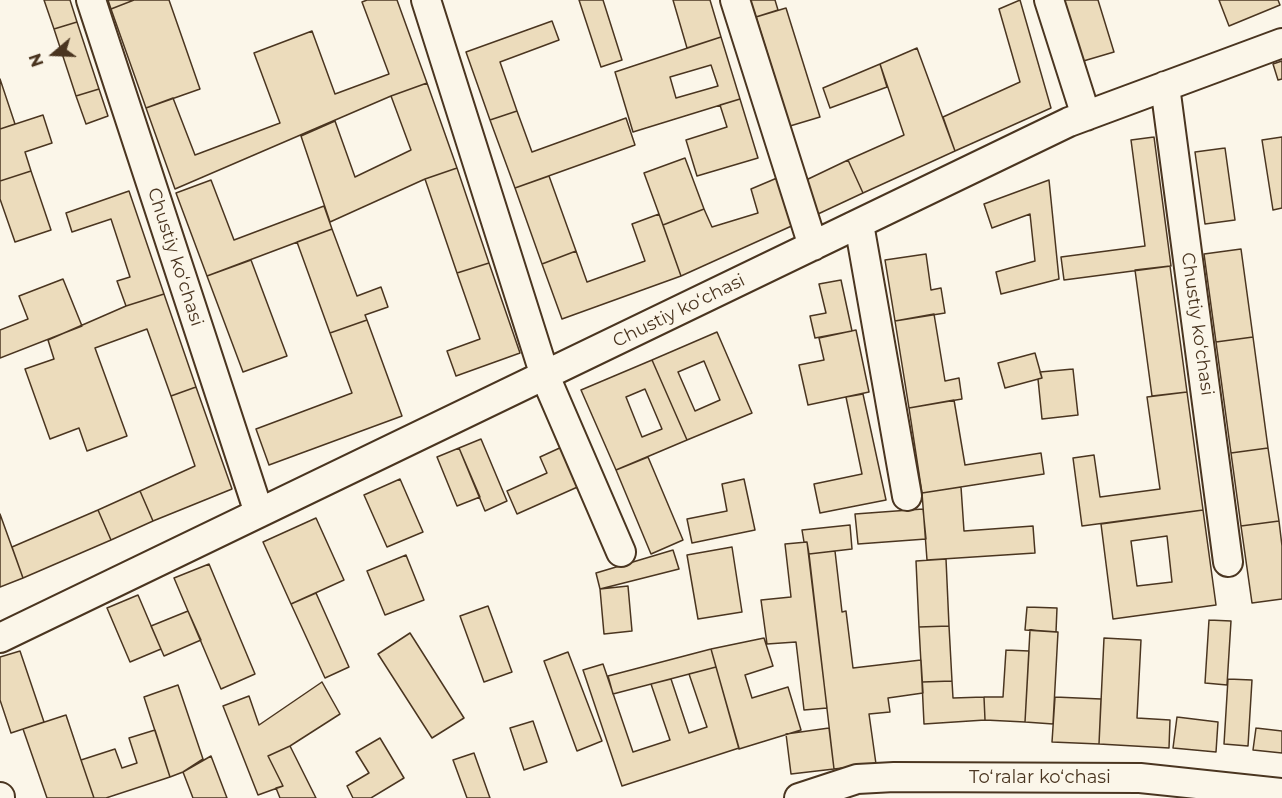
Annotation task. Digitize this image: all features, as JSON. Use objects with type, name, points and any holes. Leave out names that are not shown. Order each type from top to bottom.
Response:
[{"type":"street","name":"Chustiy koʻchasi","points":[[91,0],[259,513]]},
{"type":"street","points":[[426,0],[545,376],[621,552]]},
{"type":"street","points":[[735,0],[813,246]]},
{"type":"street","points":[[1049,0],[1086,116]]},
{"type":"street","name":"Chustiy koʻchasi","points":[[0,639],[1069,122],[1282,43]]},
{"type":"street","name":"Chustiy koʻchasi","points":[[1165,86],[1228,562]]},
{"type":"street","points":[[859,224],[907,496]]},
{"type":"street","name":"Toʻralar koʻchasi","points":[[799,798],[860,789],[894,777],[1140,778],[1282,793]]},
{"type":"building","points":[[44,0],[70,0],[77,22],[54,29]]},
{"type":"building","points":[[108,0],[134,0],[111,9]]},
{"type":"building","points":[[134,0],[169,0],[200,89],[146,108],[111,9]]},
{"type":"building","points":[[397,0],[427,83],[391,96],[175,189],[146,108],[173,98],[195,155],[280,123],[254,53],[312,31],[335,94],[389,74],[362,2]]},
{"type":"building","points":[[579,0],[603,0],[622,60],[601,67]]},
{"type":"building","points":[[673,0],[710,0],[721,37],[687,48]]},
{"type":"building","points":[[750,0],[775,0],[778,10],[756,17]]},
{"type":"building","points":[[1020,0],[1051,108],[955,151],[943,117],[1020,82],[999,9]]},
{"type":"building","points":[[1061,0],[1098,0],[1114,52],[1080,62]]},
{"type":"building","points":[[1219,0],[1278,0],[1280,5],[1229,26]]},
{"type":"building","points":[[786,8],[820,117],[790,126],[756,17]]},
{"type":"building","points":[[552,21],[559,40],[500,62],[517,111],[490,120],[466,52]]},
{"type":"building","points":[[77,22],[99,89],[76,96],[54,29]]},
{"type":"building","points":[[721,37],[740,99],[633,132],[615,72]],"holes":[[[711,65],[718,86],[676,98],[670,77]]]},
{"type":"building","points":[[917,48],[955,151],[863,193],[848,160],[904,135],[880,64]]},
{"type":"building","points":[[1282,61],[1282,79],[1278,80],[1273,64]]},
{"type":"building","points":[[880,64],[887,87],[830,108],[823,88]]},
{"type":"building","points":[[0,79],[15,124],[0,129]]},
{"type":"building","points":[[427,83],[457,168],[425,179],[330,222],[301,136],[335,121],[355,177],[411,150],[391,96]]},
{"type":"building","points":[[99,89],[108,116],[86,124],[76,96]]},
{"type":"building","points":[[740,99],[758,158],[697,176],[686,140],[727,127],[720,105]]},
{"type":"building","points":[[517,111],[532,152],[626,118],[635,145],[515,188],[490,120]]},
{"type":"building","points":[[43,115],[52,143],[25,152],[31,171],[0,181],[0,129]]},
{"type":"building","points":[[1154,137],[1171,266],[1064,280],[1061,257],[1145,246],[1131,140]]},
{"type":"building","points":[[1282,137],[1282,208],[1273,210],[1262,140]]},
{"type":"building","points":[[1225,148],[1235,220],[1205,224],[1195,152]]},
{"type":"building","points":[[685,158],[704,209],[663,225],[644,173]]},
{"type":"building","points":[[848,160],[863,193],[818,214],[804,181]]},
{"type":"building","points":[[457,168],[489,263],[457,273],[425,179]]},
{"type":"building","points":[[31,171],[51,230],[15,242],[0,199],[0,181]]},
{"type":"building","points":[[549,176],[576,251],[542,264],[515,188]]},
{"type":"building","points":[[777,178],[796,224],[681,276],[663,225],[704,209],[712,227],[758,213],[751,189]]},
{"type":"building","points":[[211,180],[234,240],[324,206],[332,229],[207,276],[176,193]]},
{"type":"building","points":[[1049,180],[1059,279],[1001,294],[996,272],[1035,261],[1030,214],[992,228],[984,204]]},
{"type":"building","points":[[129,191],[164,294],[126,306],[117,281],[130,277],[111,219],[72,232],[66,213]]},
{"type":"building","points":[[659,214],[681,276],[562,319],[542,264],[576,251],[587,282],[645,261],[632,224]]},
{"type":"building","points":[[332,229],[357,296],[381,287],[388,307],[365,315],[367,320],[330,333],[297,242]]},
{"type":"building","points":[[1241,249],[1253,337],[1216,342],[1204,254]]},
{"type":"building","points":[[926,254],[931,290],[941,288],[945,313],[895,321],[885,260]]},
{"type":"building","points":[[251,260],[287,356],[243,372],[207,276]]},
{"type":"building","points":[[489,263],[520,353],[456,376],[447,351],[480,339],[457,273]]},
{"type":"building","points":[[1170,266],[1187,392],[1152,396],[1135,270]]},
{"type":"building","points":[[63,279],[82,326],[0,358],[0,330],[28,319],[19,296]]},
{"type":"building","points":[[841,280],[852,331],[815,338],[810,316],[826,313],[819,284]]},
{"type":"building","points":[[164,294],[196,387],[171,396],[147,329],[95,348],[127,436],[87,451],[79,428],[50,439],[25,369],[54,359],[48,340],[126,306]]},
{"type":"building","points":[[934,314],[945,381],[959,378],[962,399],[909,408],[895,321]]},
{"type":"building","points":[[367,320],[402,416],[269,465],[256,429],[352,393],[330,333]]},
{"type":"building","points":[[856,330],[869,392],[808,405],[799,365],[824,360],[819,338]]},
{"type":"building","points":[[717,332],[752,413],[687,440],[652,360]],"holes":[[[704,361],[720,400],[695,411],[678,372]]]},
{"type":"building","points":[[1253,337],[1268,448],[1231,453],[1216,342]]},
{"type":"building","points":[[1035,353],[1042,378],[1005,388],[998,363]]},
{"type":"building","points":[[652,360],[687,440],[616,470],[581,390]],"holes":[[[645,389],[662,429],[642,437],[626,397]]]},
{"type":"building","points":[[1073,369],[1078,415],[1042,419],[1038,379],[1042,378],[1040,372]]},
{"type":"building","points":[[196,387],[232,489],[153,521],[140,491],[195,466],[171,396]]},
{"type":"building","points":[[1187,392],[1203,510],[1082,526],[1073,458],[1094,455],[1100,497],[1160,489],[1147,397]]},
{"type":"building","points":[[863,394],[886,500],[820,513],[814,484],[862,474],[846,397]]},
{"type":"building","points":[[954,400],[965,465],[1041,453],[1044,474],[922,493],[909,408]]},
{"type":"building","points":[[481,439],[507,501],[485,511],[459,448]]},
{"type":"building","points":[[564,446],[582,485],[517,514],[507,491],[547,473],[540,457]]},
{"type":"building","points":[[459,448],[480,497],[457,506],[437,457]]},
{"type":"building","points":[[1268,448],[1279,521],[1241,526],[1231,453]]},
{"type":"building","points":[[648,457],[683,540],[651,554],[616,470]]},
{"type":"building","points":[[400,479],[423,532],[387,547],[364,495]]},
{"type":"building","points":[[744,479],[755,530],[692,543],[687,519],[727,511],[722,484]]},
{"type":"building","points":[[961,487],[964,531],[1033,526],[1035,553],[927,560],[922,493]]},
{"type":"building","points":[[140,491],[153,521],[111,540],[98,510]]},
{"type":"building","points":[[923,509],[926,539],[858,544],[855,514]]},
{"type":"building","points":[[98,510],[111,540],[23,578],[12,547]]},
{"type":"building","points":[[1203,510],[1216,605],[1113,619],[1101,524]],"holes":[[[1167,536],[1172,582],[1137,586],[1131,541]]]},
{"type":"building","points":[[0,514],[23,578],[0,587]]},
{"type":"building","points":[[316,518],[344,580],[291,604],[263,542]]},
{"type":"building","points":[[1279,521],[1282,546],[1282,599],[1252,603],[1241,526]]},
{"type":"building","points":[[850,525],[852,549],[809,554],[802,530]]},
{"type":"building","points":[[807,542],[827,708],[804,710],[796,642],[767,644],[761,600],[791,597],[785,544]]},
{"type":"building","points":[[732,547],[742,612],[698,619],[687,555]]},
{"type":"building","points":[[673,550],[679,569],[600,589],[596,573]]},
{"type":"building","points":[[835,551],[842,612],[846,611],[853,668],[921,660],[923,693],[888,698],[890,712],[869,714],[876,764],[834,769],[809,554]]},
{"type":"building","points":[[406,555],[424,600],[385,615],[367,571]]},
{"type":"building","points":[[946,559],[949,626],[919,627],[916,561]]},
{"type":"building","points":[[209,564],[255,674],[221,689],[174,578]]},
{"type":"building","points":[[628,586],[632,631],[604,634],[600,589]]},
{"type":"building","points":[[316,593],[349,667],[325,678],[291,604]]},
{"type":"building","points":[[138,595],[161,649],[130,662],[107,608]]},
{"type":"building","points":[[488,606],[512,672],[484,682],[460,616]]},
{"type":"building","points":[[1027,607],[1057,608],[1056,632],[1025,630]]},
{"type":"building","points":[[188,611],[201,640],[164,656],[151,626]]},
{"type":"building","points":[[1209,620],[1231,621],[1227,685],[1205,683]]},
{"type":"building","points":[[949,626],[952,681],[922,682],[919,627]]},
{"type":"building","points":[[1030,630],[1058,632],[1053,724],[1025,722]]},
{"type":"building","points":[[410,633],[464,718],[432,738],[378,654]]},
{"type":"building","points":[[764,638],[773,666],[745,675],[752,698],[788,687],[801,730],[739,749],[711,649]]},
{"type":"building","points":[[1104,638],[1141,640],[1137,718],[1170,720],[1169,748],[1099,744]]},
{"type":"building","points":[[711,649],[716,667],[613,694],[608,676]]},
{"type":"building","points":[[1006,650],[1029,651],[1025,722],[985,720],[984,697],[1003,697]]},
{"type":"building","points":[[20,651],[44,722],[11,733],[0,700],[0,657]]},
{"type":"building","points":[[568,652],[602,741],[577,751],[544,661]]},
{"type":"building","points":[[603,664],[633,752],[670,740],[651,684],[671,679],[689,733],[707,727],[689,674],[716,667],[739,748],[622,786],[583,670]]},
{"type":"building","points":[[1228,679],[1252,680],[1248,746],[1224,744]]},
{"type":"building","points":[[952,681],[953,698],[984,697],[985,720],[924,724],[922,682]]},
{"type":"building","points":[[322,682],[340,714],[290,746],[268,756],[283,786],[258,795],[223,706],[249,696],[259,725]]},
{"type":"building","points":[[178,685],[203,759],[183,772],[170,777],[144,697]]},
{"type":"building","points":[[1055,697],[1101,699],[1099,744],[1052,742]]},
{"type":"building","points":[[66,715],[94,798],[47,798],[23,729]]},
{"type":"building","points":[[1177,717],[1218,722],[1216,752],[1173,748]]},
{"type":"building","points":[[533,721],[547,762],[524,770],[510,728]]},
{"type":"building","points":[[829,728],[834,769],[791,774],[786,734]]},
{"type":"building","points":[[1256,728],[1282,731],[1282,753],[1253,750]]},
{"type":"building","points":[[155,730],[170,777],[106,798],[94,798],[81,760],[115,749],[122,768],[137,763],[129,738]]},
{"type":"building","points":[[380,738],[404,778],[371,798],[353,798],[347,786],[369,773],[356,752]]},
{"type":"building","points":[[290,746],[316,798],[280,798],[276,788],[283,786],[268,756]]},
{"type":"building","points":[[474,753],[490,798],[467,798],[453,760]]},
{"type":"building","points":[[211,756],[227,798],[193,798],[183,772]]}]
